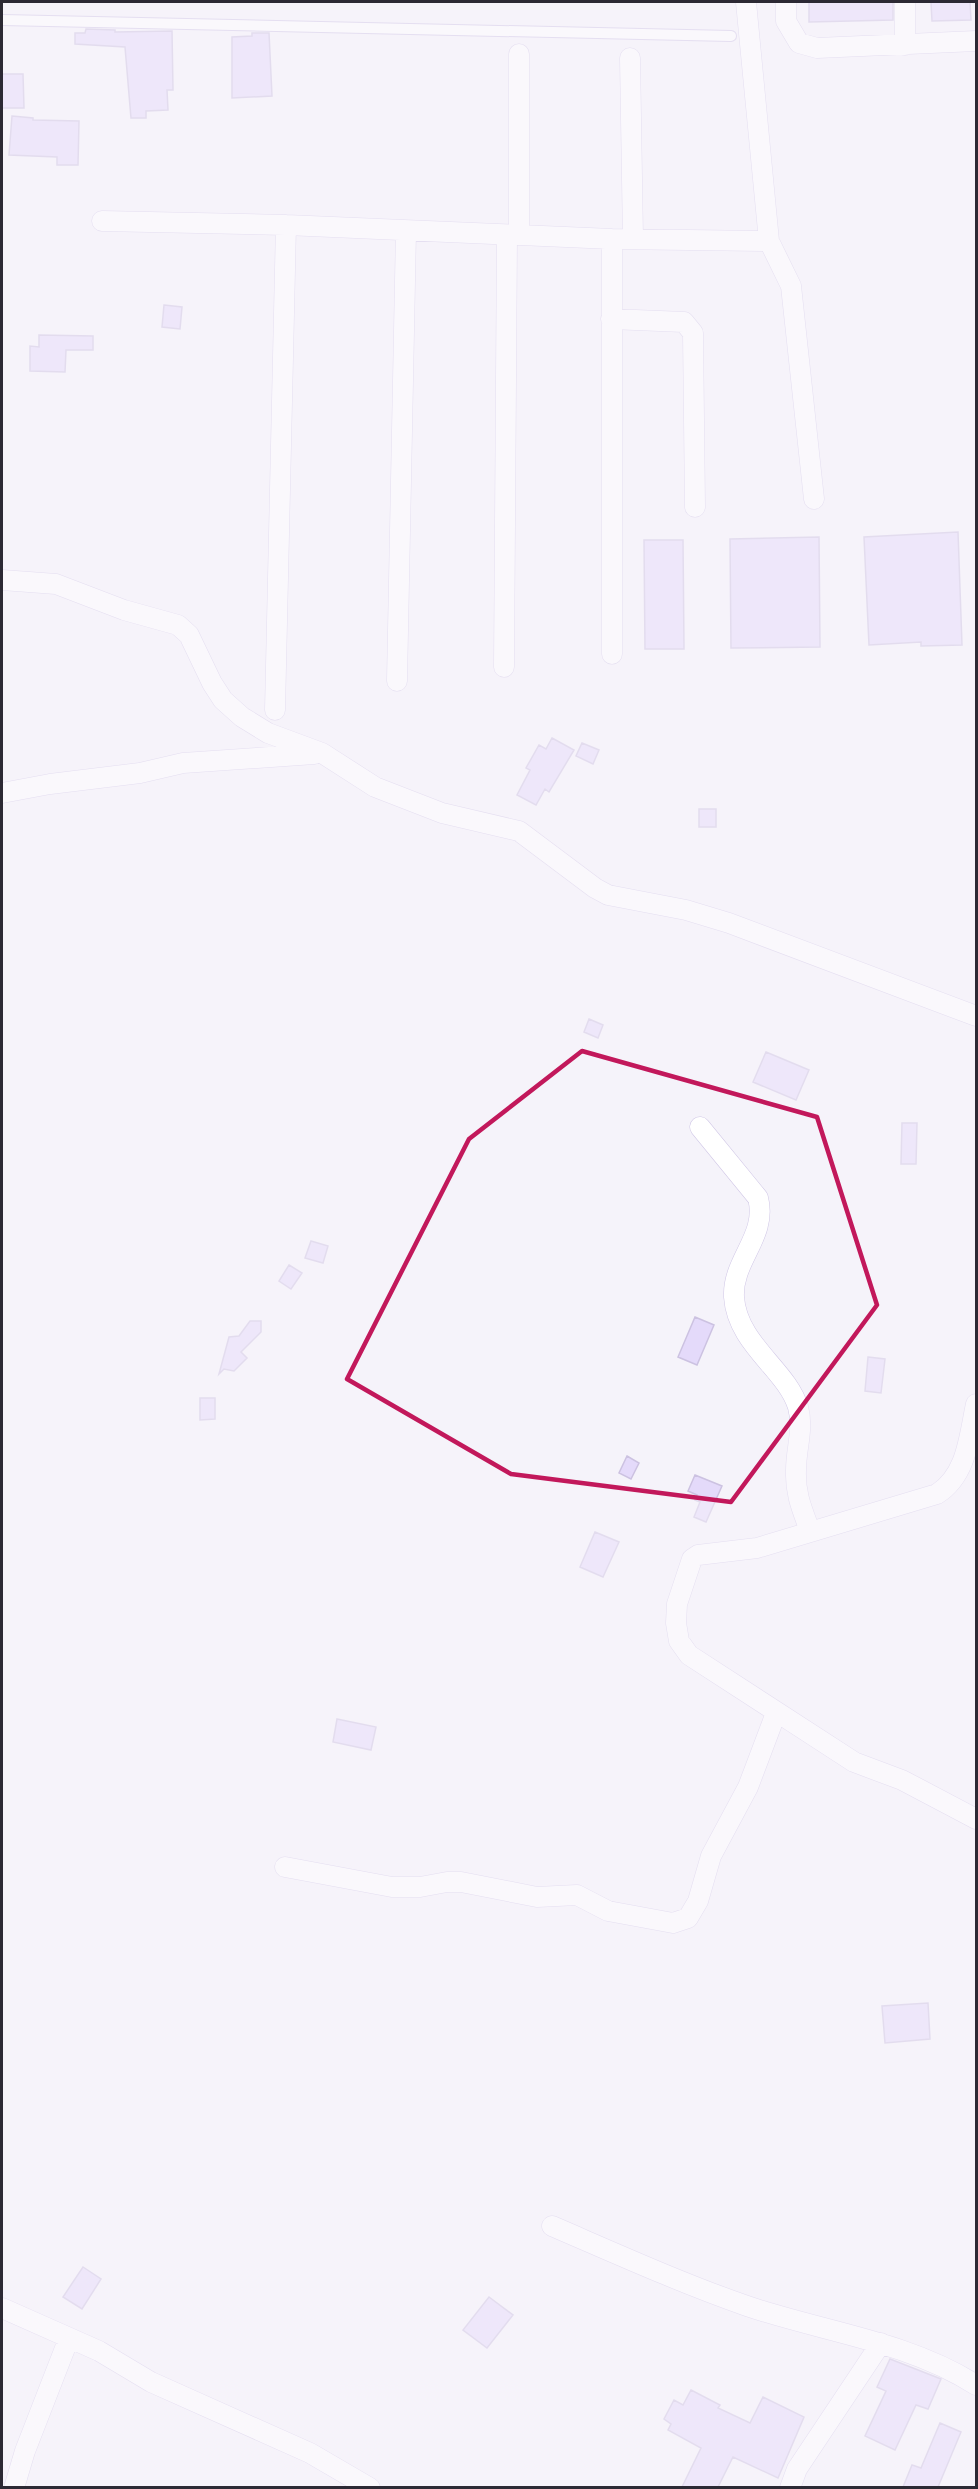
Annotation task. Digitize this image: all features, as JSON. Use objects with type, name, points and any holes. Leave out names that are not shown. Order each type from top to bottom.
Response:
[{"type":"street","points":[[747,2],[770,241],[791,286],[813,499]]},
{"type":"street","points":[[786,2],[786,21],[799,43],[818,48],[976,41]]},
{"type":"street","points":[[905,45],[906,2]]},
{"type":"street","points":[[504,668],[519,54]]},
{"type":"street","points":[[630,58],[633,239]]},
{"type":"street","points":[[102,221],[286,225],[612,239],[770,241]]},
{"type":"street","points":[[275,710],[286,225]]},
{"type":"street","points":[[397,681],[406,231]]},
{"type":"street","points":[[612,239],[612,654]]},
{"type":"street","points":[[611,319],[684,322],[693,333],[695,507]]},
{"type":"street","points":[[2,580],[56,584],[124,610],[178,625],[189,635],[212,683],[223,700],[242,717],[268,733],[322,753],[375,787],[442,813],[519,831],[595,888],[608,895],[686,910],[729,923],[976,1016]]},
{"type":"street","points":[[2,793],[50,784],[140,773],[183,763],[322,753]]},
{"type":"street","points":[[700,1127],[758,1198],[761,1211],[755,1235],[735,1278],[734,1300],[752,1343],[784,1384],[797,1405],[801,1429],[796,1468],[797,1496],[810,1532]]},
{"type":"street","points":[[976,1404],[966,1452],[958,1473],[949,1486],[937,1494],[757,1548],[698,1555],[692,1559],[677,1605],[676,1623],[679,1641],[688,1656],[854,1762],[902,1780],[976,1819]]},
{"type":"street","points":[[285,1867],[392,1887],[420,1887],[454,1882],[537,1897],[577,1895],[608,1911],[673,1923],[688,1918],[698,1901],[711,1856],[748,1787],[776,1713]]},
{"type":"street","points":[[552,2226],[662,2273],[749,2306],[881,2343],[963,2376],[976,2385]]},
{"type":"street","points":[[2,2308],[99,2351],[151,2382],[310,2453],[370,2487]]},
{"type":"street","points":[[14,2487],[25,2451],[69,2338]]},
{"type":"street","points":[[790,2487],[797,2469],[881,2343]]},
{"type":"lane","points":[[2,20],[731,36]]},
{"type":"highlighted area","points":[[582,1051],[817,1117],[877,1305],[731,1502],[511,1474],[347,1379],[469,1139]]},
{"type":"building","points":[[809,2],[893,2],[893,20],[809,22]]},
{"type":"building","points":[[931,2],[970,2],[971,20],[932,21]]},
{"type":"building","points":[[86,29],[115,30],[115,32],[172,31],[173,90],[167,90],[168,110],[146,111],[146,118],[131,118],[125,47],[75,44],[75,33],[85,33]]},
{"type":"building","points":[[252,33],[269,33],[272,96],[232,98],[232,37],[252,36]]},
{"type":"building","points":[[2,74],[23,74],[24,108],[2,108]]},
{"type":"building","points":[[12,116],[33,118],[33,120],[79,121],[78,165],[57,165],[57,157],[9,155]]},
{"type":"building","points":[[164,305],[182,307],[180,329],[162,327]]},
{"type":"building","points":[[39,335],[93,336],[93,350],[66,350],[65,372],[30,371],[30,346],[39,347]]},
{"type":"building","points":[[958,532],[962,645],[921,646],[921,642],[869,645],[864,537]]},
{"type":"building","points":[[819,537],[820,647],[731,648],[730,539]]},
{"type":"building","points":[[644,540],[683,540],[684,649],[645,649]]},
{"type":"building","points":[[552,738],[574,750],[549,792],[545,789],[536,805],[517,795],[530,770],[526,768],[539,745],[546,749]]},
{"type":"building","points":[[582,743],[599,750],[593,764],[576,756]]},
{"type":"building","points":[[699,809],[716,809],[716,827],[699,827]]},
{"type":"building","points":[[589,1019],[603,1025],[598,1038],[584,1032]]},
{"type":"building","points":[[766,1052],[809,1070],[796,1100],[753,1082]]},
{"type":"building","points":[[902,1123],[917,1123],[916,1164],[901,1164]]},
{"type":"building","points":[[311,1241],[328,1246],[323,1263],[305,1258]]},
{"type":"building","points":[[289,1265],[302,1273],[291,1289],[279,1281]]},
{"type":"building","points":[[695,1317],[714,1325],[697,1365],[678,1357]]},
{"type":"building","points":[[250,1321],[261,1321],[261,1332],[241,1352],[247,1358],[234,1371],[224,1369],[219,1374],[229,1337],[239,1336]]},
{"type":"building","points":[[868,1357],[885,1359],[881,1393],[865,1391]]},
{"type":"building","points":[[200,1398],[215,1398],[215,1419],[200,1420]]},
{"type":"building","points":[[627,1456],[639,1463],[631,1479],[619,1473]]},
{"type":"building","points":[[695,1475],[722,1486],[706,1522],[694,1517],[700,1502],[695,1500],[697,1495],[688,1491]]},
{"type":"building","points":[[595,1532],[619,1542],[603,1577],[580,1567]]},
{"type":"building","points":[[337,1719],[376,1727],[371,1750],[333,1742]]},
{"type":"building","points":[[928,2003],[930,2039],[885,2043],[882,2006]]},
{"type":"building","points":[[83,2267],[101,2279],[82,2309],[63,2297]]},
{"type":"building","points":[[489,2297],[513,2315],[487,2348],[463,2330]]},
{"type":"building","points":[[890,2359],[941,2379],[928,2409],[916,2405],[895,2450],[865,2436],[886,2391],[877,2387]]},
{"type":"building","points":[[691,2390],[720,2405],[718,2408],[750,2423],[763,2397],[804,2417],[778,2478],[733,2457],[718,2487],[682,2487],[701,2448],[668,2430],[671,2424],[664,2419],[674,2400],[683,2405]]},
{"type":"building","points":[[940,2423],[961,2432],[938,2487],[903,2487],[912,2465],[921,2468]]}]
